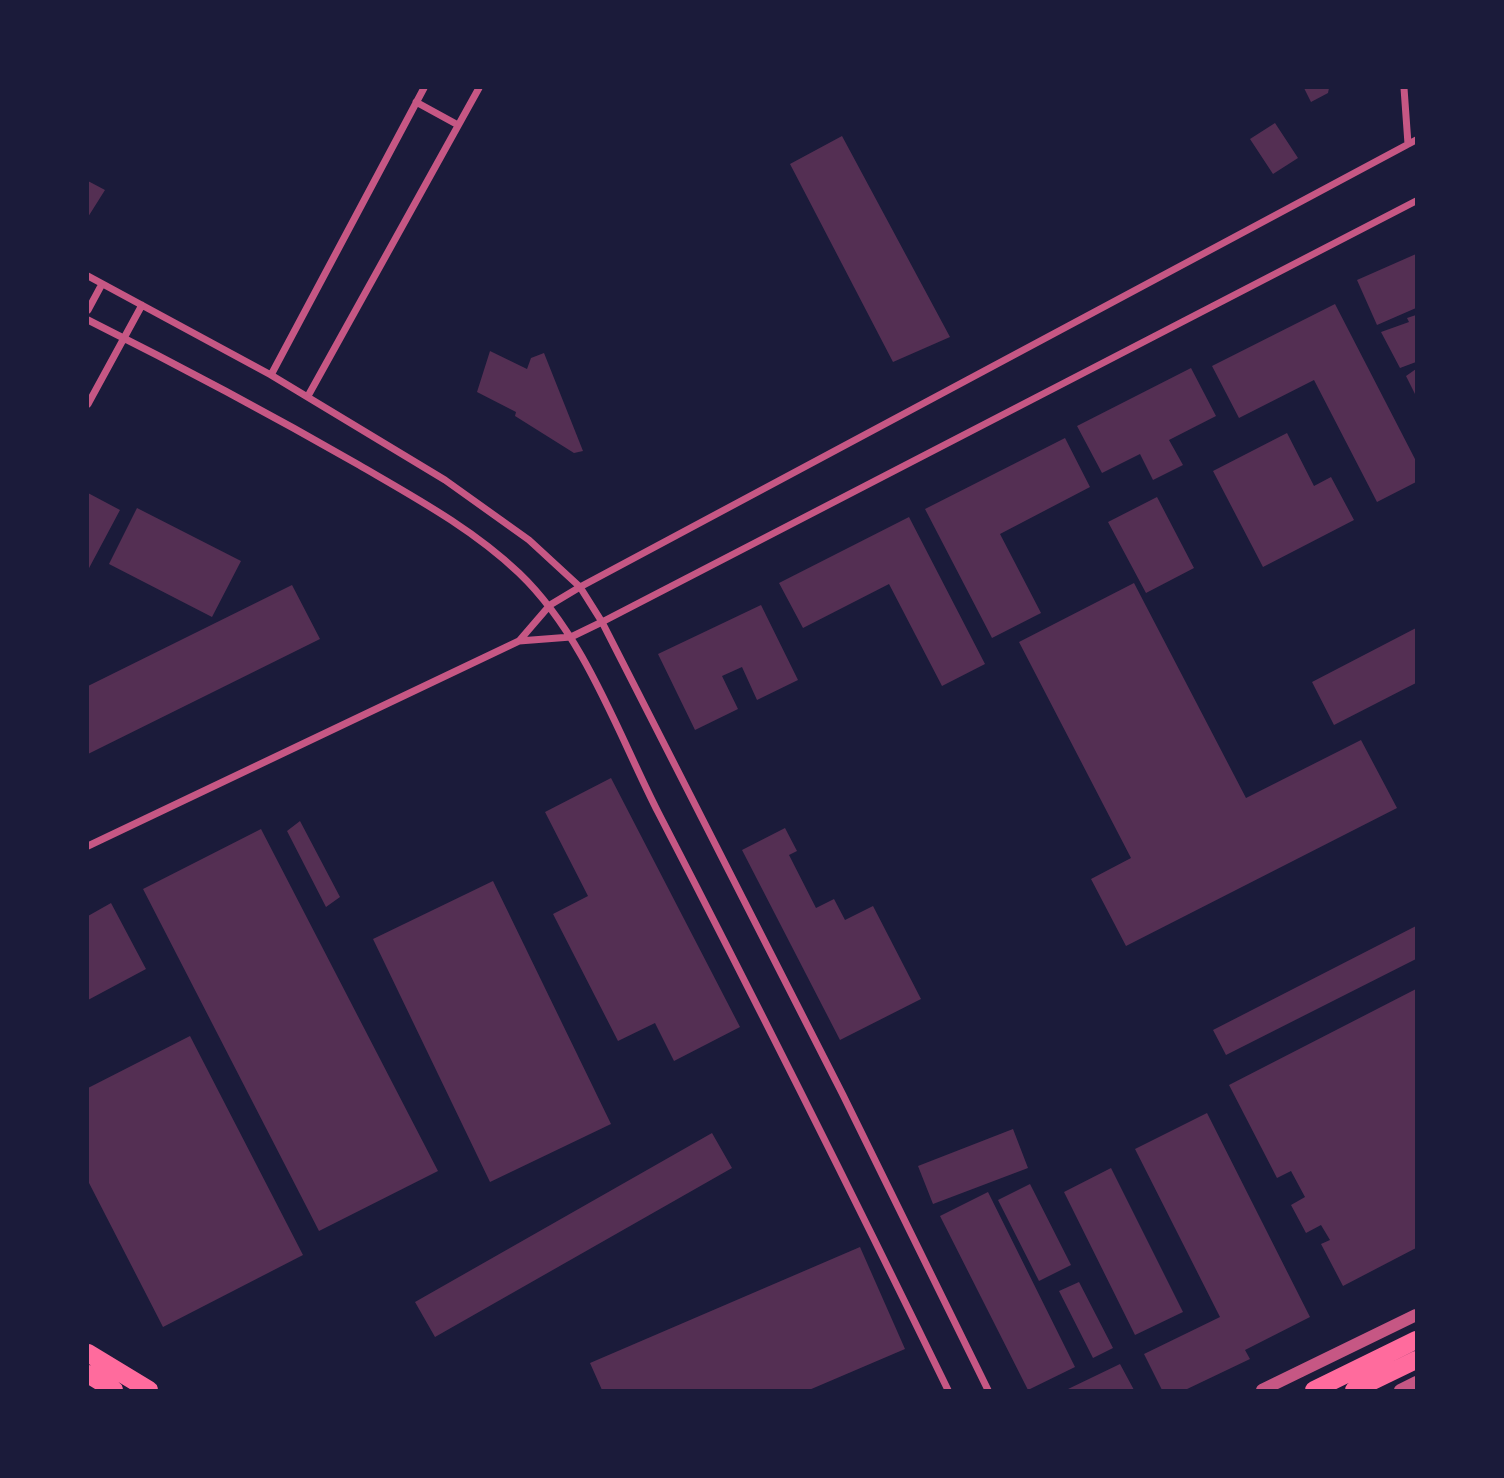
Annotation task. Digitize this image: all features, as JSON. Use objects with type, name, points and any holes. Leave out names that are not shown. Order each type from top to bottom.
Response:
[{"type":"main road","points":[[1314,1391],[1413,1349]]},
{"type":"main road","points":[[1354,1391],[1413,1349]]},
{"type":"main road","points":[[88,1353],[149,1391]]},
{"type":"main road","points":[[88,1374],[114,1391]]},
{"type":"street","points":[[271,374],[424,88]]},
{"type":"street","points":[[308,396],[480,88]]},
{"type":"street","points":[[1404,88],[1408,144]]},
{"type":"street","points":[[416,102],[458,125]]},
{"type":"street","points":[[519,641],[550,605],[580,587],[1416,141]]},
{"type":"street","points":[[88,846],[519,641],[571,637],[602,622],[1416,201]]},
{"type":"street","points":[[88,276],[271,374],[456,487],[529,540],[580,587],[602,622],[837,1083],[988,1391]]},
{"type":"street","points":[[88,310],[102,285]]},
{"type":"street","points":[[88,404],[142,305]]},
{"type":"street","points":[[88,320],[221,387],[413,496],[509,564],[550,605],[571,637],[814,1113],[948,1391]]},
{"type":"street","points":[[1262,1391],[1416,1315]]},
{"type":"street","points":[[1400,1391],[1416,1382]]},
{"type":"building","points":[[1304,88],[1329,88],[1328,93],[1311,102]]},
{"type":"building","points":[[1275,123],[1298,158],[1273,174],[1250,139]]},
{"type":"building","points":[[842,136],[950,337],[893,362],[790,164]]},
{"type":"building","points":[[88,181],[105,190],[88,217]]},
{"type":"building","points":[[1416,254],[1416,308],[1377,325],[1357,280]]},
{"type":"building","points":[[1335,304],[1416,461],[1416,482],[1377,502],[1314,380],[1239,418],[1212,366]]},
{"type":"building","points":[[1416,315],[1416,362],[1400,368],[1381,332],[1409,322],[1407,318]]},
{"type":"building","points":[[490,351],[527,369],[531,358],[544,353],[583,451],[574,453],[515,416],[516,412],[477,392]]},
{"type":"building","points":[[1191,368],[1216,416],[1169,440],[1183,465],[1153,480],[1140,454],[1102,473],[1077,426]]},
{"type":"building","points":[[1416,369],[1416,396],[1406,376]]},
{"type":"building","points":[[1287,433],[1314,486],[1331,477],[1354,520],[1263,567],[1213,471]]},
{"type":"building","points":[[1065,438],[1090,487],[1000,534],[1041,613],[992,638],[925,509]]},
{"type":"building","points":[[88,493],[120,510],[88,570]]},
{"type":"building","points":[[1157,497],[1194,568],[1146,593],[1108,522]]},
{"type":"building","points":[[137,508],[241,561],[212,617],[109,564]]},
{"type":"building","points":[[909,517],[985,664],[942,686],[889,584],[803,628],[779,583]]},
{"type":"building","points":[[1134,583],[1246,798],[1361,740],[1397,808],[1126,946],[1091,879],[1131,858],[1019,642]]},
{"type":"building","points":[[292,585],[320,639],[88,754],[88,686]]},
{"type":"building","points":[[761,605],[798,680],[757,700],[742,667],[722,676],[738,709],[695,730],[658,654]]},
{"type":"building","points":[[1416,628],[1416,683],[1334,725],[1312,682]]},
{"type":"building","points":[[611,778],[740,1027],[674,1061],[655,1023],[618,1041],[553,914],[588,896],[545,812]]},
{"type":"building","points":[[300,821],[340,897],[326,907],[287,831]]},
{"type":"building","points":[[785,828],[797,851],[789,855],[816,908],[834,899],[845,920],[873,906],[921,999],[840,1040],[742,850]]},
{"type":"building","points":[[261,829],[438,1171],[319,1231],[143,889]]},
{"type":"building","points":[[493,881],[611,1124],[490,1182],[373,939]]},
{"type":"building","points":[[111,903],[146,969],[88,1000],[88,916]]},
{"type":"building","points":[[1416,926],[1416,959],[1226,1055],[1213,1030]]},
{"type":"building","points":[[1416,989],[1416,1248],[1343,1286],[1321,1244],[1330,1240],[1321,1225],[1306,1233],[1291,1205],[1305,1197],[1291,1171],[1277,1178],[1229,1085]]},
{"type":"building","points":[[190,1036],[303,1255],[163,1327],[88,1181],[88,1088]]},
{"type":"building","points":[[1207,1113],[1310,1317],[1245,1350],[1250,1359],[1185,1390],[1162,1390],[1144,1354],[1220,1317],[1135,1149]]},
{"type":"building","points":[[1013,1129],[1028,1168],[933,1204],[918,1166]]},
{"type":"building","points":[[712,1133],[732,1168],[435,1337],[415,1302]]},
{"type":"building","points":[[1111,1168],[1183,1312],[1135,1335],[1064,1192]]},
{"type":"building","points":[[1030,1184],[1071,1265],[1039,1281],[998,1200]]},
{"type":"building","points":[[988,1192],[1075,1367],[1028,1390],[940,1216]]},
{"type":"building","points":[[860,1247],[905,1349],[809,1390],[602,1390],[590,1363]]},
{"type":"building","points":[[1079,1282],[1113,1348],[1093,1358],[1059,1291]]},
{"type":"building","points":[[1120,1364],[1134,1390],[1066,1390]]}]
